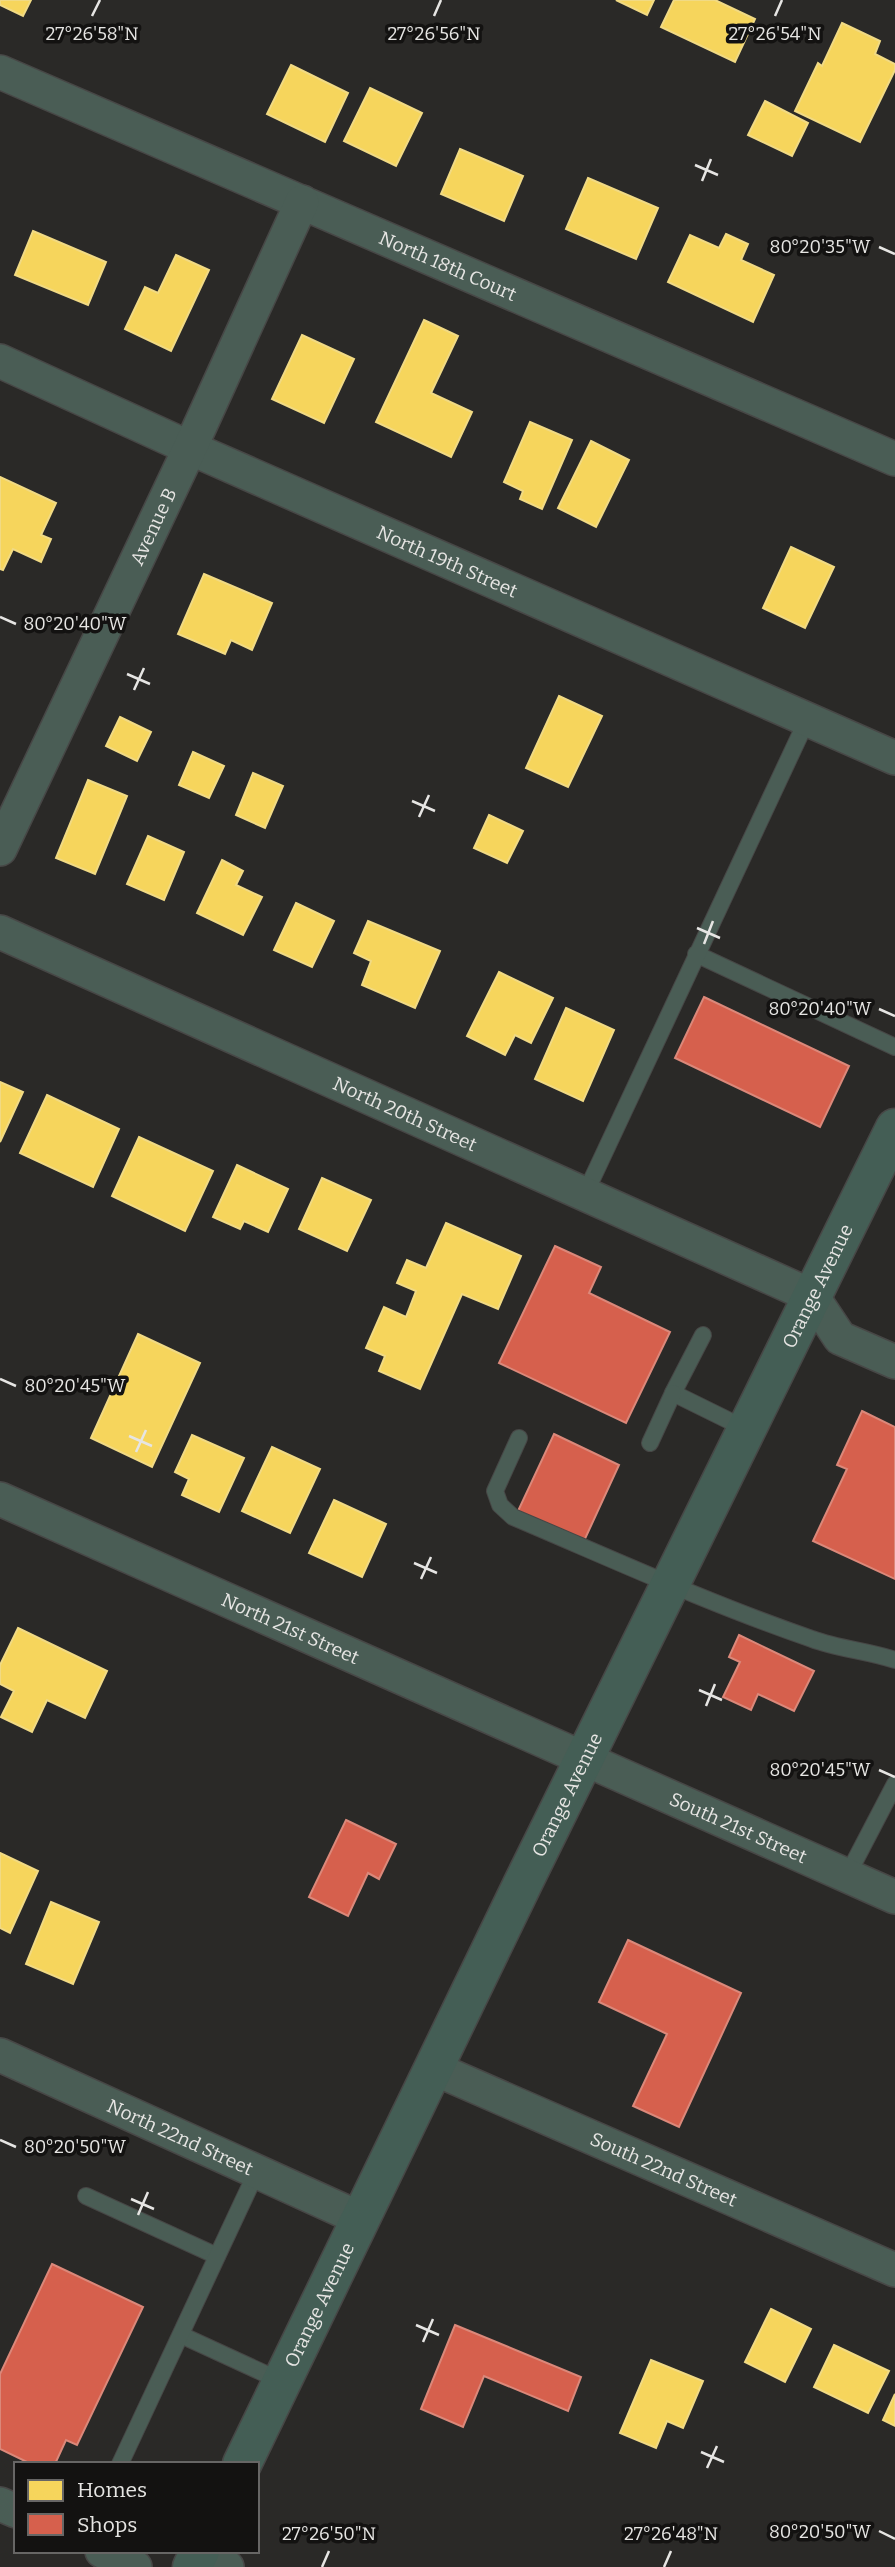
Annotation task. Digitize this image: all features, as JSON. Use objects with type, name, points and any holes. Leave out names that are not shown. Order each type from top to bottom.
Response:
[{"type":"main road","name":"Orange Avenue","points":[[243,2462],[584,1757],[895,1128]]},
{"type":"street","name":"North 18th Court","points":[[0,72],[895,458]]},
{"type":"street","name":"Avenue B","points":[[0,849],[190,448],[302,202]]},
{"type":"street","name":"North 19th Street","points":[[0,361],[190,448],[895,758]]},
{"type":"street","name":"North 20th Street","points":[[0,932],[811,1296]]},
{"type":"street","points":[[811,1296],[839,1338],[895,1362]]},
{"type":"street","name":"North 21st Street","points":[[0,1499],[584,1757]]},
{"type":"street","name":"South 21st Street","points":[[584,1757],[895,1897]]},
{"type":"street","name":"North 22nd Street","points":[[0,2055],[359,2218]]},
{"type":"street","name":"South 22nd Street","points":[[433,2068],[895,2270]]},
{"type":"street","points":[[106,2553],[135,2567]]},
{"type":"lane","points":[[584,1194],[807,720]]},
{"type":"lane","points":[[696,954],[895,1046]]},
{"type":"lane","points":[[650,1443],[703,1335]]},
{"type":"lane","points":[[673,1393],[746,1429]]},
{"type":"lane","points":[[519,1438],[495,1491],[500,1505],[513,1517],[816,1641],[871,1652],[895,1660]]},
{"type":"lane","points":[[847,1876],[895,1784]]},
{"type":"lane","points":[[121,2462],[257,2171]]},
{"type":"lane","points":[[86,2196],[218,2256]]},
{"type":"lane","points":[[180,2335],[281,2381]]},
{"type":"building: Homes","points":[[0,0],[31,0],[23,16],[0,5]]},
{"type":"building: Homes","points":[[616,0],[654,0],[647,15]]},
{"type":"building: Homes","points":[[674,0],[715,0],[755,19],[735,62],[661,27]]},
{"type":"building: Homes","points":[[842,23],[880,41],[875,54],[895,64],[895,70],[860,142],[795,111],[818,63],[822,66]]},
{"type":"building: Homes","points":[[291,65],[348,93],[325,142],[267,114]]},
{"type":"building: Homes","points":[[370,88],[422,113],[396,166],[344,141]]},
{"type":"building: Homes","points":[[765,101],[808,123],[792,156],[748,135]]},
{"type":"building: Homes","points":[[460,149],[523,176],[504,221],[441,194]]},
{"type":"building: Homes","points":[[588,178],[658,208],[636,259],[566,229]]},
{"type":"building: Homes","points":[[33,231],[106,262],[88,305],[15,275]]},
{"type":"building: Homes","points":[[726,234],[748,244],[741,260],[774,275],[753,322],[668,282],[690,235],[719,248]]},
{"type":"building: Homes","points":[[176,255],[209,270],[171,351],[125,329],[145,287],[158,293]]},
{"type":"building: Homes","points":[[424,320],[458,336],[431,393],[472,412],[451,457],[376,422]]},
{"type":"building: Homes","points":[[302,335],[354,359],[324,423],[272,399]]},
{"type":"building: Homes","points":[[530,422],[572,440],[542,509],[520,499],[523,491],[504,482]]},
{"type":"building: Homes","points":[[591,441],[629,460],[596,527],[558,508]]},
{"type":"building: Homes","points":[[0,477],[56,503],[41,535],[51,539],[41,562],[13,549],[3,570],[0,569]]},
{"type":"building: Homes","points":[[791,547],[834,567],[805,628],[763,608]]},
{"type":"building: Homes","points":[[204,574],[272,603],[252,650],[231,640],[225,654],[178,634]]},
{"type":"building: Homes","points":[[559,696],[602,716],[568,787],[526,768]]},
{"type":"building: Homes","points":[[120,717],[151,732],[137,761],[106,746]]},
{"type":"building: Homes","points":[[193,752],[224,766],[209,798],[179,785]]},
{"type":"building: Homes","points":[[253,773],[283,786],[265,828],[236,815]]},
{"type":"building: Homes","points":[[88,780],[127,796],[95,874],[56,858]]},
{"type":"building: Homes","points":[[489,815],[523,831],[507,863],[474,848]]},
{"type":"building: Homes","points":[[148,836],[184,852],[164,900],[127,884]]},
{"type":"building: Homes","points":[[222,860],[243,871],[236,885],[262,897],[243,935],[197,913]]},
{"type":"building: Homes","points":[[296,903],[334,921],[312,967],[274,950]]},
{"type":"building: Homes","points":[[368,921],[440,951],[415,1008],[362,985],[371,961],[354,953]]},
{"type":"building: Homes","points":[[499,972],[553,998],[531,1043],[515,1035],[505,1055],[467,1036]]},
{"type":"building: Homes","points":[[566,1008],[614,1030],[583,1101],[535,1079]]},
{"type":"building: Homes","points":[[0,1082],[23,1092],[0,1142]]},
{"type":"building: Homes","points":[[47,1095],[119,1129],[93,1187],[20,1153]]},
{"type":"building: Homes","points":[[139,1137],[213,1171],[185,1231],[112,1196]]},
{"type":"building: Homes","points":[[237,1165],[288,1189],[268,1232],[244,1221],[240,1229],[213,1217]]},
{"type":"building: Homes","points":[[322,1178],[371,1200],[347,1251],[299,1229]]},
{"type":"building: Homes","points":[[446,1223],[521,1256],[498,1309],[462,1294],[420,1389],[379,1371],[385,1356],[366,1348],[384,1307],[406,1317],[416,1291],[397,1283],[407,1260],[426,1268]]},
{"type":"building: Homes","points":[[138,1334],[200,1363],[152,1467],[91,1438]]},
{"type":"building: Homes","points":[[192,1435],[244,1458],[219,1512],[182,1495],[189,1479],[175,1472]]},
{"type":"building: Homes","points":[[272,1447],[320,1469],[290,1533],[242,1511]]},
{"type":"building: Homes","points":[[334,1500],[386,1524],[362,1577],[309,1553]]},
{"type":"building: Homes","points":[[18,1628],[107,1671],[85,1718],[47,1700],[32,1732],[1,1717],[14,1691],[0,1684],[0,1665]]},
{"type":"building: Homes","points":[[0,1853],[38,1871],[10,1933],[0,1928]]},
{"type":"building: Homes","points":[[51,1902],[99,1922],[73,1984],[26,1964]]},
{"type":"building: Homes","points":[[771,2309],[811,2329],[785,2382],[745,2362]]},
{"type":"building: Homes","points":[[834,2345],[889,2371],[868,2413],[814,2387]]},
{"type":"building: Homes","points":[[651,2360],[703,2381],[683,2428],[667,2421],[656,2448],[620,2433]]},
{"type":"building: Homes","points":[[895,2394],[895,2426],[883,2420]]},
{"type":"building: Shops","points":[[704,997],[849,1066],[820,1127],[675,1058]]},
{"type":"building: Shops","points":[[555,1246],[601,1267],[589,1293],[670,1332],[626,1423],[499,1363]]},
{"type":"building: Shops","points":[[862,1411],[895,1427],[895,1579],[813,1541],[847,1469],[837,1465]]},
{"type":"building: Shops","points":[[554,1434],[619,1465],[584,1541],[518,1511]]},
{"type":"building: Shops","points":[[739,1635],[814,1671],[794,1711],[758,1694],[751,1710],[723,1697],[740,1662],[729,1657]]},
{"type":"building: Shops","points":[[346,1820],[396,1844],[379,1879],[368,1873],[348,1916],[309,1897]]},
{"type":"building: Shops","points":[[628,1940],[741,1993],[679,2127],[633,2106],[667,2034],[599,2002]]},
{"type":"building: Shops","points":[[52,2264],[143,2307],[77,2445],[66,2440],[56,2462],[27,2462],[0,2449],[0,2374]]},
{"type":"building: Shops","points":[[455,2325],[581,2377],[568,2411],[484,2376],[463,2427],[421,2409]]}]
